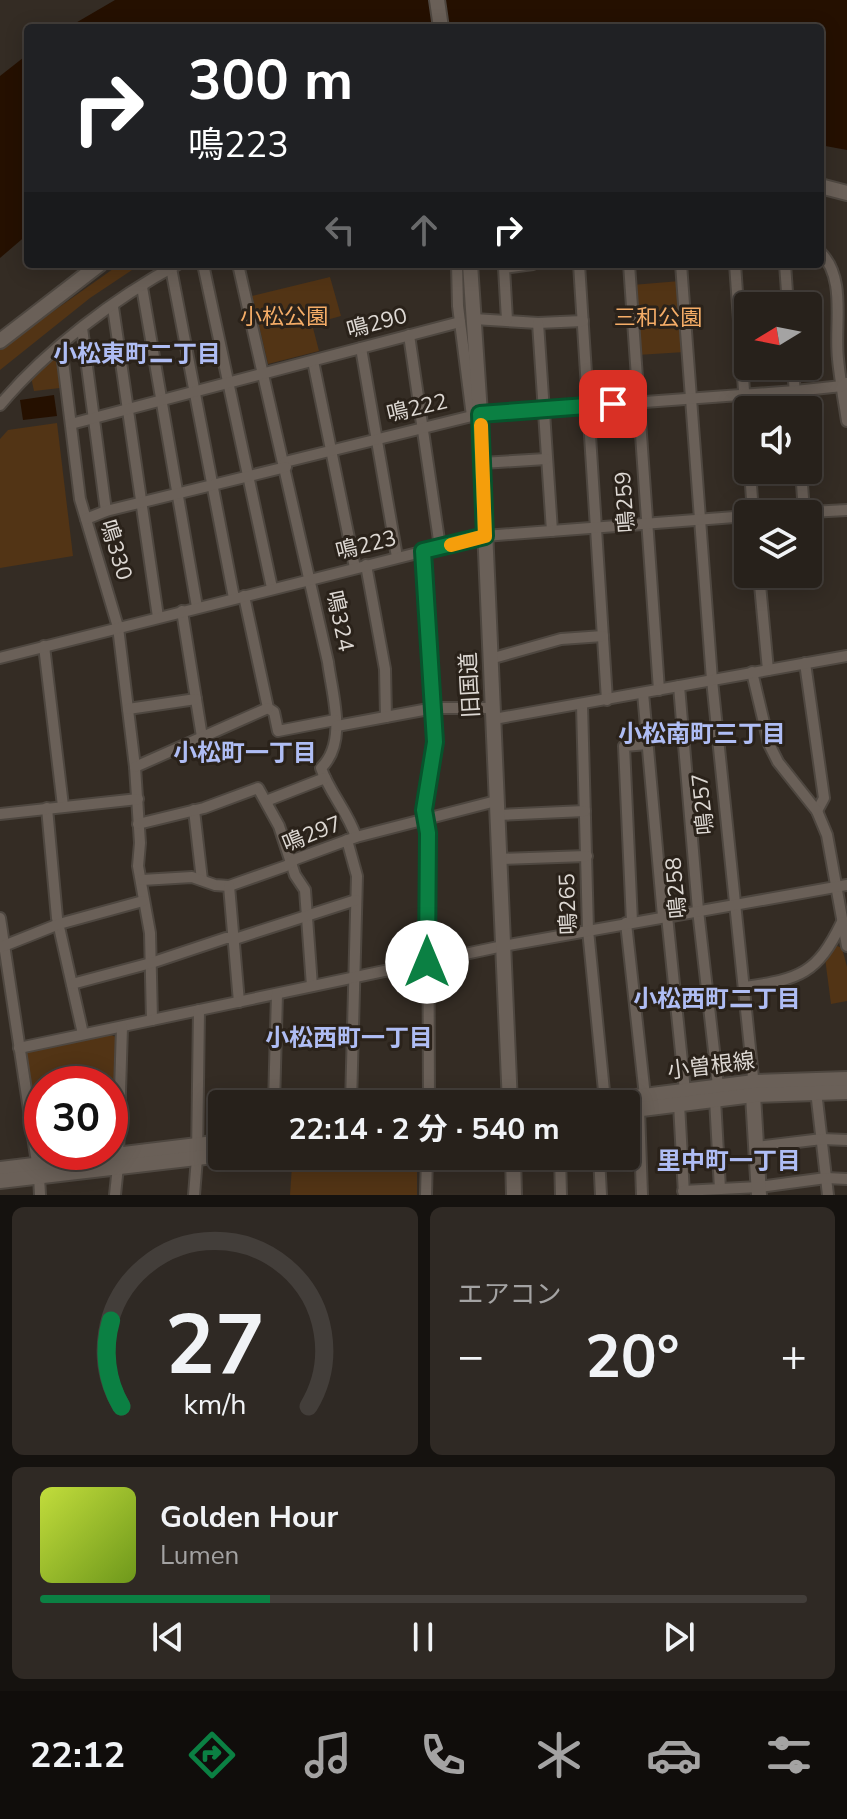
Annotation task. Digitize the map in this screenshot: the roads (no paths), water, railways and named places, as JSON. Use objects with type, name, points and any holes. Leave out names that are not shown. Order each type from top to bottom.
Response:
[{"type":"street","points":[[437,0],[440,24]]},
{"type":"street","points":[[824,187],[847,193]]},
{"type":"street","points":[[824,256],[829,261],[838,286],[837,356],[844,385],[847,421]]},
{"type":"street","points":[[0,341],[95,268]]},
{"type":"street","points":[[0,405],[82,328],[172,268]]},
{"type":"street","points":[[175,268],[213,485],[268,708],[274,712],[278,731],[434,708],[493,713],[582,705],[847,656]]},
{"type":"street","points":[[204,268],[272,588]]},
{"type":"street","name":"鳴324","points":[[239,268],[328,662],[336,723],[332,757],[321,768],[325,778]]},
{"type":"street","points":[[458,268],[467,320]]},
{"type":"street","name":"旧国道","points":[[470,268],[467,320],[482,463],[509,1090]]},
{"type":"street","points":[[504,268],[507,320]]},
{"type":"street","points":[[579,268],[607,700]]},
{"type":"street","name":"鳴259","points":[[629,268],[659,690]]},
{"type":"street","name":"鳴257","points":[[681,268],[712,680],[745,987],[759,1191]]},
{"type":"street","points":[[735,268],[744,395]]},
{"type":"street","points":[[785,268],[787,292]]},
{"type":"street","points":[[142,287],[197,607]]},
{"type":"street","points":[[113,307],[158,617]]},
{"type":"street","name":"鳴290","points":[[71,424],[467,320],[583,321]]},
{"type":"street","points":[[538,323],[552,531]]},
{"type":"street","points":[[82,328],[106,511]]},
{"type":"street","points":[[409,335],[440,547]]},
{"type":"street","name":"鳴330","points":[[61,345],[80,499],[118,627],[138,799]]},
{"type":"street","points":[[361,348],[397,557]]},
{"type":"street","points":[[313,361],[331,450],[385,669],[386,717]]},
{"type":"street","points":[[794,380],[795,396]]},
{"type":"street","name":"鳴222","points":[[86,519],[106,511],[249,476],[331,450],[476,415],[844,385]]},
{"type":"street","points":[[482,463],[546,459]]},
{"type":"street","points":[[822,511],[847,510]]},
{"type":"street","name":"鳴223","points":[[0,658],[485,536],[734,516]]},
{"type":"street","points":[[423,551],[435,742],[424,810],[428,833],[429,1090]]},
{"type":"street","points":[[760,588],[768,670]]},
{"type":"street","points":[[182,611],[202,737]]},
{"type":"street","points":[[490,659],[561,639],[603,636]]},
{"type":"street","points":[[44,646],[63,806]]},
{"type":"street","points":[[805,663],[824,798],[817,811]]},
{"type":"street","points":[[752,672],[769,744],[778,762],[817,811],[827,835],[842,886],[847,946]]},
{"type":"street","name":"鳴258","points":[[679,686],[716,1093],[718,1191]]},
{"type":"street","points":[[643,693],[682,1097],[684,1193],[759,1191],[826,1178],[847,1179]]},
{"type":"street","points":[[128,709],[196,699]]},
{"type":"street","name":"鳴265","points":[[582,705],[588,930],[604,1090]]},
{"type":"street","points":[[135,767],[268,708]]},
{"type":"street","points":[[636,1090],[624,746],[648,744]]},
{"type":"street","points":[[266,801],[325,778],[346,812],[357,876],[351,1090]]},
{"type":"street","points":[[138,824],[194,810],[258,788],[279,826],[291,862],[305,890],[312,986]]},
{"type":"street","points":[[0,814],[138,799],[138,866],[150,933],[152,1020]]},
{"type":"street","points":[[47,808],[57,928],[83,1034]]},
{"type":"street","name":"鳴297","points":[[229,886],[351,838],[426,818],[496,808],[585,811]]},
{"type":"street","points":[[194,810],[202,880]]},
{"type":"street","points":[[499,859],[587,856]]},
{"type":"street","points":[[142,880],[192,877],[229,886],[239,1002]]},
{"type":"street","points":[[19,1048],[503,946],[842,886]]},
{"type":"street","points":[[72,984],[356,900]]},
{"type":"street","points":[[2,947],[143,901]]},
{"type":"street","points":[[0,918],[2,947],[24,1071]]},
{"type":"street","points":[[745,987],[798,977],[824,954],[843,921]]},
{"type":"street","points":[[274,1090],[277,994]]},
{"type":"street","points":[[194,1195],[199,1010]]},
{"type":"street","points":[[119,1066],[122,1027]]},
{"type":"street","name":"小曽根線","points":[[640,1104],[754,1088],[847,1079]]},
{"type":"street","name":"小曽根線","points":[[754,1088],[847,1092]]},
{"type":"street","points":[[816,1091],[828,1195]]},
{"type":"street","points":[[756,1147],[822,1139],[847,1140]]},
{"type":"street","points":[[197,1152],[208,1148]]},
{"type":"street","points":[[128,1159],[208,1153]]},
{"type":"street","points":[[640,1159],[642,1195]]},
{"type":"street","points":[[0,1169],[24,1170]]},
{"type":"street","points":[[0,1181],[38,1170],[40,1195]]},
{"type":"street","points":[[115,1195],[117,1170]]},
{"type":"street","points":[[426,1195],[427,1170]]},
{"type":"street","points":[[513,1170],[514,1195]]},
{"type":"street","points":[[560,1170],[561,1195]]},
{"type":"street","points":[[600,1170],[601,1195]]},
{"type":"district","name":"小松東町二丁目","points":[[137,354]]},
{"type":"district","name":"小松南町三丁目","points":[[702,734]]},
{"type":"district","name":"小松町一丁目","points":[[245,753]]},
{"type":"district","name":"小松西町二丁目","points":[[717,999]]},
{"type":"district","name":"小松西町一丁目","points":[[349,1038]]},
{"type":"district","name":"里中町一丁目","points":[[729,1161]]},
{"type":"park label","name":"小松公園","points":[[284,317]]},
{"type":"park label","name":"三和公園","points":[[658,318]]}]
